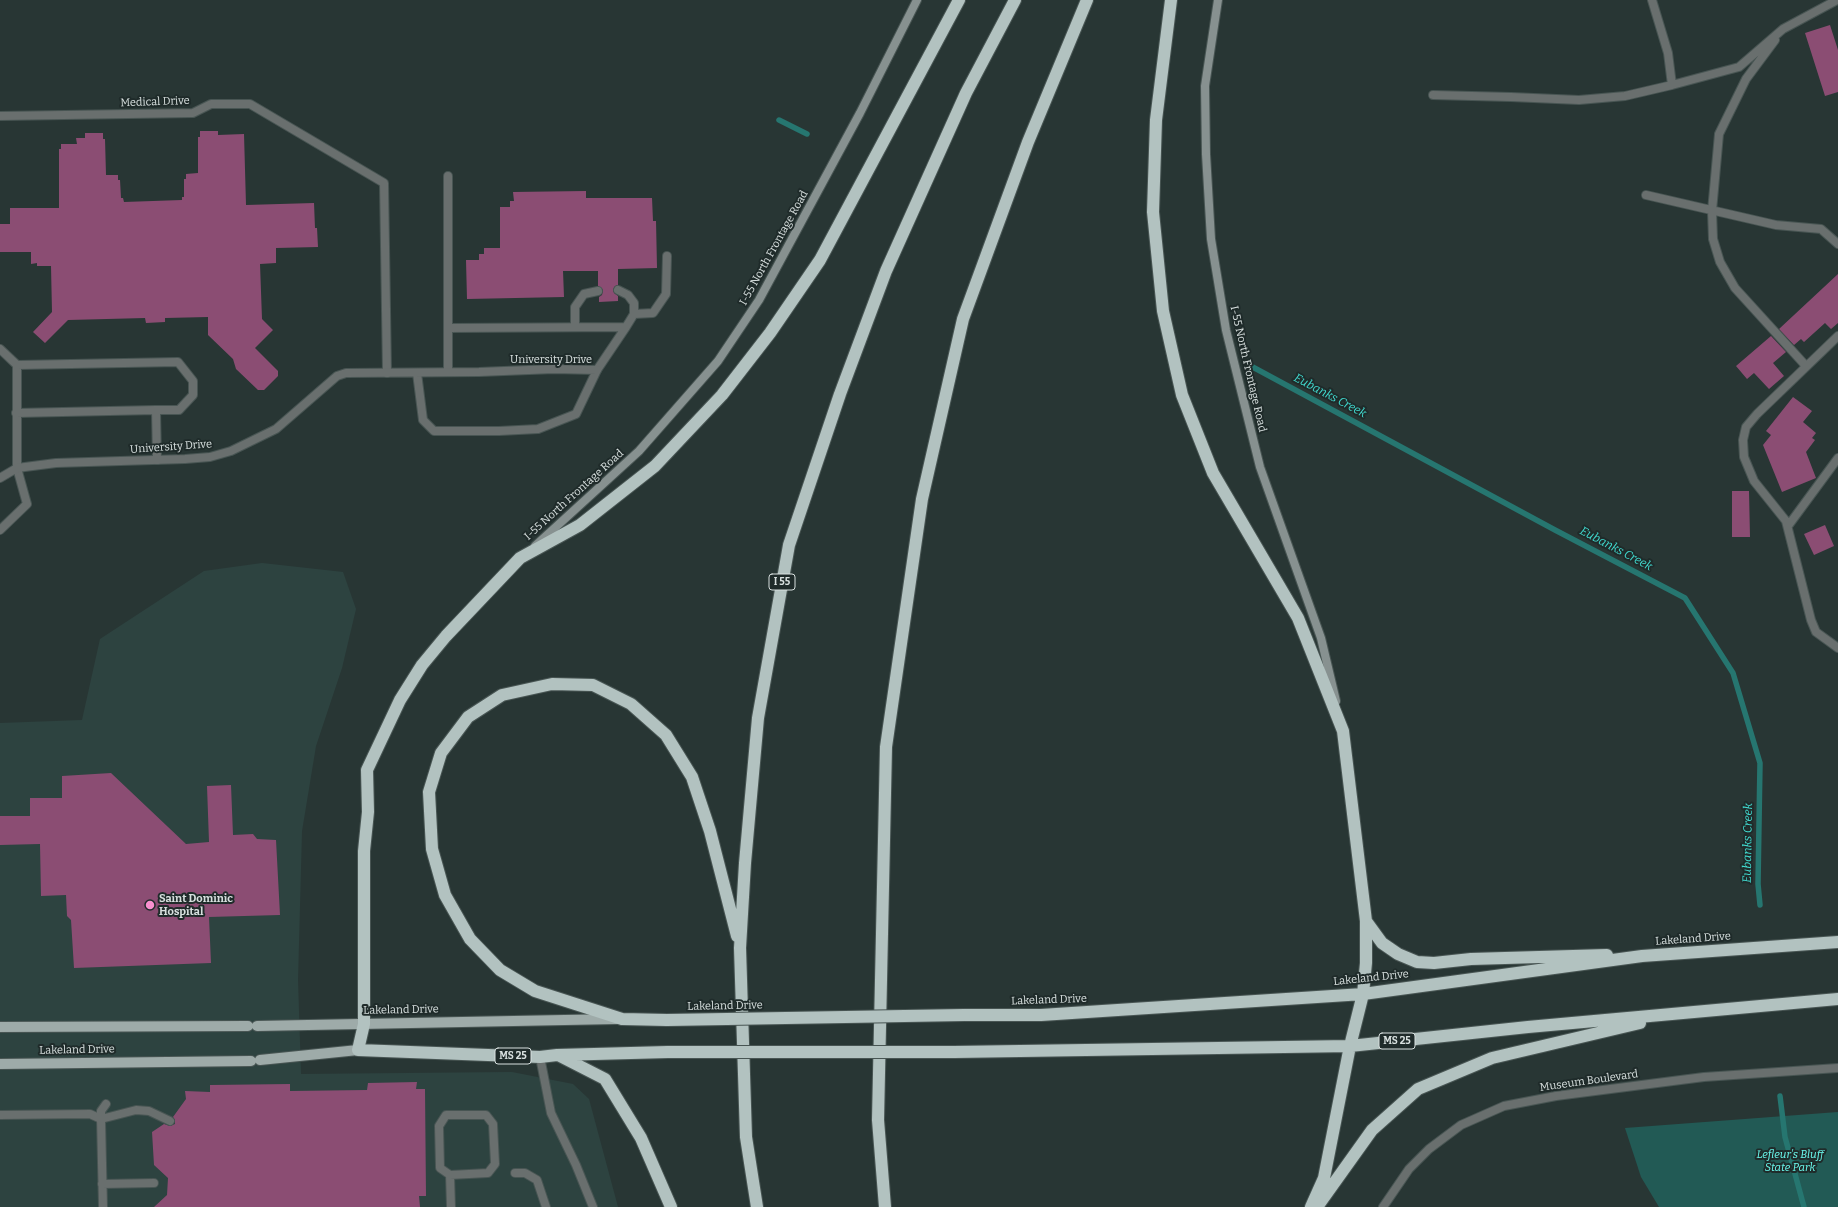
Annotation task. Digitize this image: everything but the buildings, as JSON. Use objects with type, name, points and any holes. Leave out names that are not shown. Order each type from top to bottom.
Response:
[{"type":"highway","points":[[358,1050],[364,1024],[364,851],[368,812],[367,770],[400,700],[422,665],[446,636],[520,558],[580,525],[655,466],[722,395],[770,333],[820,260],[959,0]]},
{"type":"highway","name":"I 55","points":[[757,1207],[746,1137],[740,948],[745,863],[758,718],[789,545],[840,394],[886,271],[966,93],[1015,0]]},
{"type":"highway","points":[[885,1207],[878,1120],[886,747],[922,500],[963,319],[1028,142],[1087,0]]},
{"type":"highway","points":[[1171,0],[1156,120],[1153,212],[1163,311],[1182,395],[1213,473],[1298,618],[1343,731],[1366,921],[1366,963],[1363,994],[1350,1046],[1324,1178],[1311,1207]]},
{"type":"highway","points":[[622,1019],[535,991],[500,970],[470,939],[445,895],[432,849],[429,792],[441,754],[468,717],[502,695],[552,684],[593,685],[631,704],[666,735],[692,776],[710,831],[740,948]]},
{"type":"highway","points":[[1366,921],[1382,943],[1398,954],[1417,962],[1434,963],[1471,959],[1594,954],[1642,956]]},
{"type":"highway","name":"Lakeland Drive","points":[[622,1019],[667,1020],[1041,1015],[1363,994],[1642,956],[1838,942]]},
{"type":"highway","name":"Lakeland Drive","points":[[358,1050],[540,1057],[557,1055],[668,1052],[954,1052],[1350,1046],[1528,1027],[1838,999]]},
{"type":"highway","points":[[1317,1207],[1372,1130],[1418,1089],[1492,1058],[1676,1014]]},
{"type":"highway","points":[[557,1055],[604,1079],[641,1138],[671,1207]]},
{"type":"main road","name":"Lakeland Drive","points":[[0,1027],[253,1026],[622,1019]]},
{"type":"main road","name":"Lakeland Drive","points":[[0,1064],[256,1060],[358,1050]]},
{"type":"street","name":"I-55 North Frontage Road","points":[[520,558],[639,451],[718,360],[759,300],[860,113],[917,0]]},
{"type":"street","name":"I-55 North Frontage Road","points":[[1218,0],[1205,86],[1206,154],[1211,239],[1226,330],[1260,467],[1320,638],[1343,731]]},
{"type":"street","points":[[1652,0],[1668,53],[1672,85]]},
{"type":"street","points":[[1433,95],[1579,100],[1625,96],[1672,85],[1739,67],[1783,29],[1837,0]]},
{"type":"street","points":[[1783,29],[1746,79],[1719,134],[1712,211],[1713,240],[1720,262],[1735,288],[1806,366]]},
{"type":"street","name":"Medical Drive","points":[[0,116],[193,113],[211,104],[250,104],[384,183],[387,373]]},
{"type":"street","points":[[448,176],[448,372]]},
{"type":"street","points":[[1646,195],[1776,225],[1821,229],[1838,244]]},
{"type":"street","points":[[634,314],[653,313],[666,294],[667,256]]},
{"type":"street","points":[[597,370],[634,314],[634,303],[628,295],[618,290]]},
{"type":"street","points":[[575,327],[575,307],[584,294],[598,291]]},
{"type":"street","points":[[448,328],[626,327]]},
{"type":"street","points":[[1838,336],[1756,414],[1746,427],[1743,440],[1744,457],[1754,481],[1786,521],[1788,526],[1811,620],[1816,632],[1838,648]]},
{"type":"street","points":[[0,349],[17,365],[178,362],[193,381],[193,395],[179,410],[16,413]]},
{"type":"street","points":[[0,530],[27,504],[17,468],[17,365]]},
{"type":"street","name":"University Drive","points":[[0,478],[17,468],[56,463],[210,457],[231,451],[276,429],[337,376],[346,373],[417,373],[554,369],[597,370],[576,414],[538,429],[499,431],[434,432],[423,420],[417,373]]},
{"type":"street","points":[[156,410],[157,460]]},
{"type":"street","points":[[1788,526],[1838,458]]},
{"type":"street","points":[[540,1057],[550,1112],[576,1165],[593,1207]]},
{"type":"street","name":"Museum Boulevard","points":[[1383,1207],[1409,1169],[1429,1149],[1461,1125],[1504,1106],[1556,1096],[1704,1077],[1838,1068]]},
{"type":"street","points":[[103,1207],[101,1119],[102,1111],[106,1104]]},
{"type":"street","points":[[0,1115],[90,1114],[101,1119],[136,1110],[149,1111],[170,1121]]},
{"type":"street","points":[[486,1114],[494,1124],[495,1164],[488,1173],[450,1175],[440,1168],[439,1126],[446,1115],[486,1114]]},
{"type":"street","points":[[515,1173],[525,1173],[537,1180],[546,1207]]},
{"type":"street","points":[[450,1175],[451,1207]]},
{"type":"street","points":[[102,1184],[154,1182]]},
{"type":"shaded area","name":"Saint Dominic Hospital","points":[[262,563],[343,572],[356,609],[342,668],[316,746],[302,831],[298,980],[301,1074],[512,1072],[573,1084],[589,1099],[618,1207],[0,1207],[0,723],[82,720],[100,639],[204,571]]},
{"type":"green space","name":"Lefleur's Bluff State Park","points":[[1838,1112],[1838,1207],[1659,1207],[1641,1177],[1625,1128]]},
{"type":"waterway","name":"Eubanks Creek","points":[[779,120],[807,134]]},
{"type":"waterway","name":"Eubanks Creek","points":[[1249,365],[1555,530],[1685,598],[1733,673],[1760,763],[1758,884],[1760,905]]},
{"type":"waterway","name":"Eubanks Creek","points":[[1780,1096],[1785,1137],[1804,1207]]},
{"type":"place","name":"Saint Dominic Hospital","points":[[150,905]]}]
